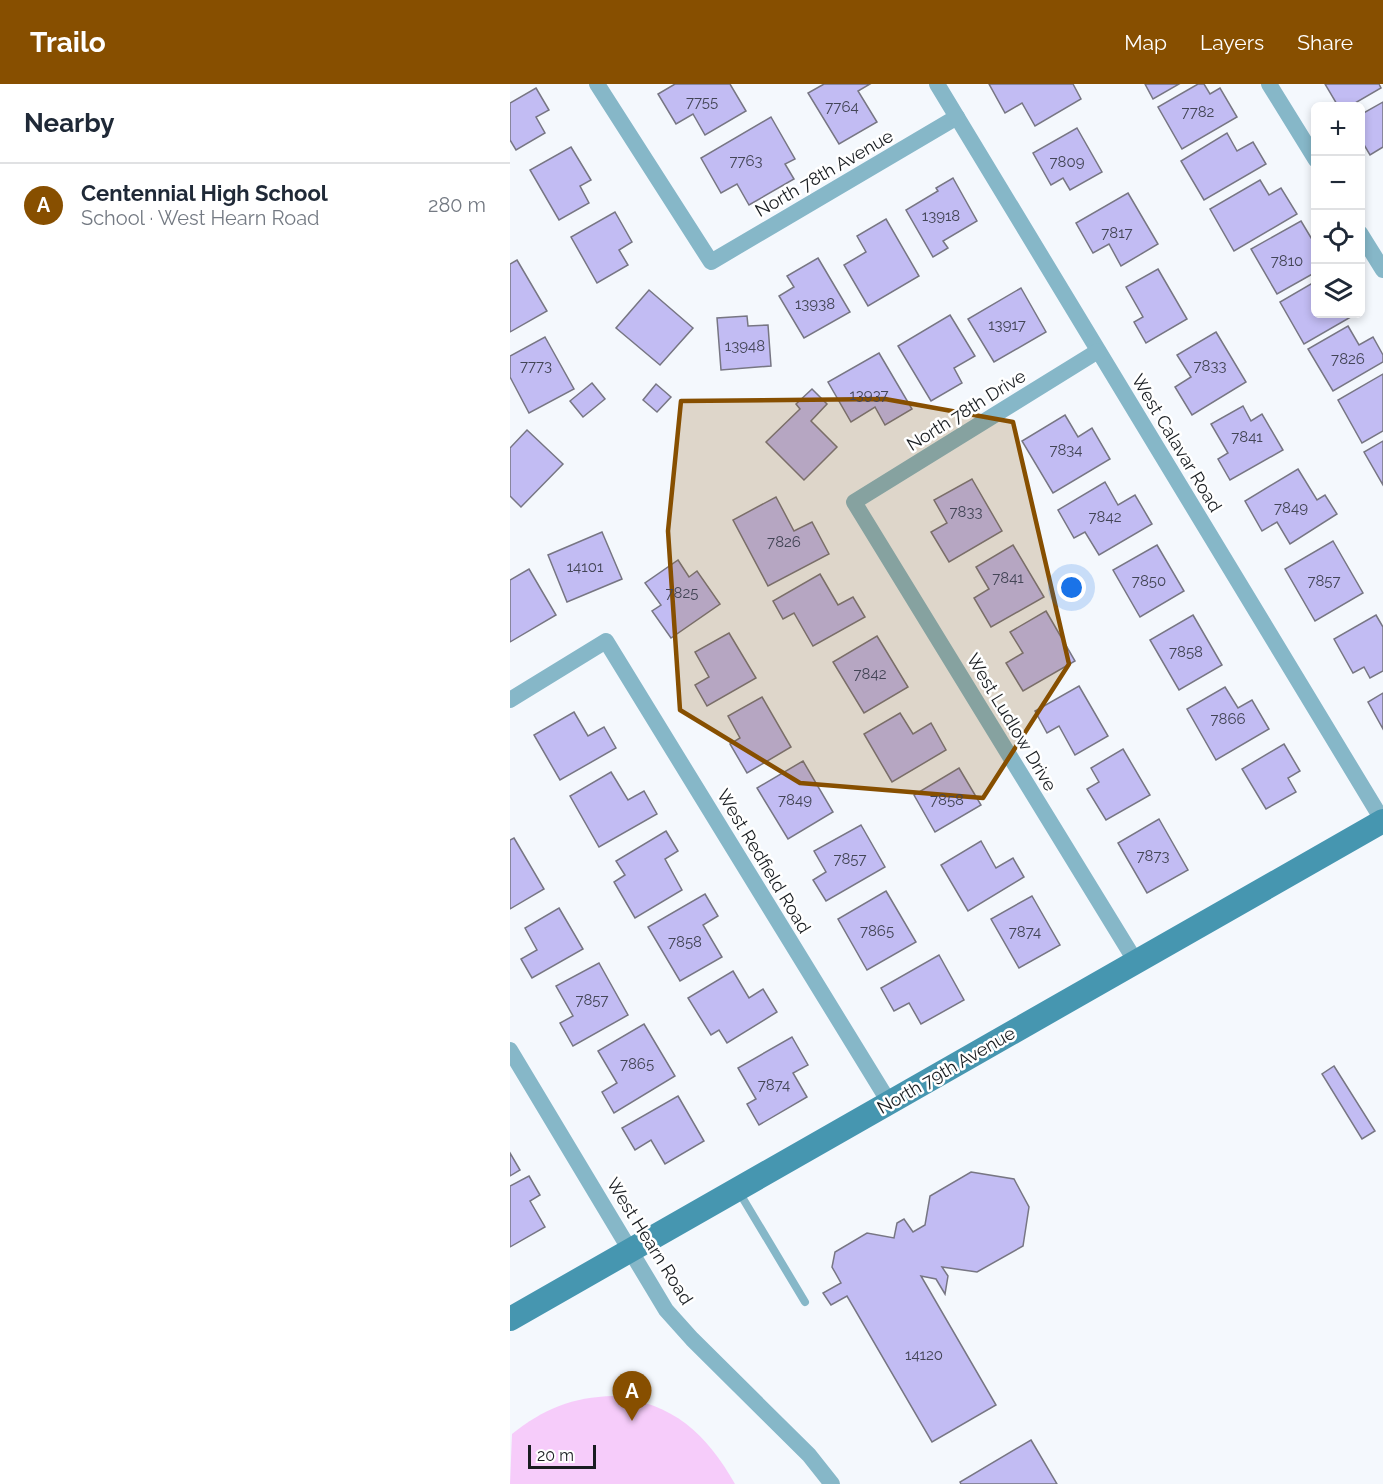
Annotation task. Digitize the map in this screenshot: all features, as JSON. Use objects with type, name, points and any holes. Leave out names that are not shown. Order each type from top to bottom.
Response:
[{"type":"street","name":"North 78th Avenue","points":[[597,84],[711,262],[957,117]]},
{"type":"street","name":"West Calavar Road","points":[[937,84],[1383,821]]},
{"type":"street","points":[[1269,84],[1314,156]]},
{"type":"street","points":[[1365,241],[1383,270]]},
{"type":"street","name":"North 78th Drive","points":[[854,502],[1098,351]]},
{"type":"street","name":"West Ludlow Drive","points":[[854,502],[1136,962]]},
{"type":"street","name":"West Redfield Road","points":[[510,700],[606,641],[889,1102]]},
{"type":"street","name":"North 79th Avenue","points":[[510,1319],[1383,821]]},
{"type":"street","name":"West Hearn Road","points":[[510,1050],[666,1310],[809,1455],[832,1484]]},
{"type":"lane","points":[[737,1190],[805,1302]]},
{"type":"highlighted area","points":[[885,399],[1013,422],[1069,664],[983,798],[800,783],[680,710],[668,531],[681,401]]},
{"type":"shaded area","points":[[613,1396],[654,1406],[686,1423],[712,1449],[735,1484],[510,1484],[512,1434],[535,1418],[559,1406],[585,1399]]},
{"type":"building","points":[[675,84],[730,84],[746,111],[705,135],[693,114],[676,124],[658,94]]},
{"type":"building","points":[[824,84],[870,84],[858,91],[877,122],[839,144],[808,93]]},
{"type":"building","points":[[989,84],[1073,84],[1081,99],[1035,126],[1022,103],[1005,113]]},
{"type":"building","points":[[1145,84],[1179,84],[1153,99]]},
{"type":"building","points":[[1198,84],[1204,84],[1210,94],[1220,88],[1237,117],[1182,149],[1158,107]]},
{"type":"building","points":[[1325,84],[1379,84],[1381,88],[1357,102],[1336,102]]},
{"type":"building","points":[[536,88],[549,110],[536,117],[545,133],[516,150],[510,140],[510,103]]},
{"type":"building","points":[[1383,102],[1383,147],[1370,155],[1365,146],[1365,112]]},
{"type":"building","points":[[771,117],[795,159],[785,164],[794,179],[749,205],[737,184],[721,193],[701,158]]},
{"type":"building","points":[[1077,128],[1102,172],[1070,190],[1063,178],[1051,185],[1033,153]]},
{"type":"building","points":[[1227,133],[1237,151],[1253,142],[1266,164],[1204,200],[1181,161]]},
{"type":"building","points":[[571,147],[591,180],[580,186],[589,203],[559,220],[530,170]]},
{"type":"building","points":[[953,178],[977,221],[943,241],[948,248],[933,257],[906,210],[938,191],[936,188]]},
{"type":"building","points":[[1260,180],[1269,195],[1281,188],[1297,214],[1234,251],[1210,209]]},
{"type":"building","points":[[1128,193],[1158,244],[1121,266],[1109,244],[1093,253],[1076,223]]},
{"type":"building","points":[[615,212],[632,242],[619,250],[628,265],[597,283],[571,237]]},
{"type":"building","points":[[886,219],[919,276],[868,306],[844,265],[866,252],[857,236]]},
{"type":"building","points":[[1301,221],[1311,238],[1311,275],[1277,294],[1251,249]]},
{"type":"building","points":[[818,258],[850,312],[804,338],[779,296],[794,287],[787,276]]},
{"type":"building","points":[[517,260],[547,311],[510,332],[510,264]]},
{"type":"building","points":[[1158,269],[1187,319],[1146,343],[1134,322],[1143,317],[1126,287]]},
{"type":"building","points":[[1311,284],[1311,318],[1349,318],[1304,344],[1280,302]]},
{"type":"building","points":[[1021,288],[1046,332],[994,362],[968,319]]},
{"type":"building","points":[[649,290],[693,328],[660,365],[616,328]]},
{"type":"building","points":[[950,315],[975,356],[954,368],[962,383],[931,401],[898,346]]},
{"type":"building","points":[[747,316],[748,326],[768,325],[771,366],[721,370],[717,318]]},
{"type":"building","points":[[1348,326],[1359,345],[1373,337],[1383,355],[1383,362],[1333,391],[1308,349]]},
{"type":"building","points":[[1216,332],[1246,382],[1192,415],[1175,387],[1191,377],[1177,355]]},
{"type":"building","points":[[545,337],[574,389],[529,413],[510,377],[510,356]]},
{"type":"building","points":[[879,353],[912,409],[885,425],[875,407],[851,422],[828,382]]},
{"type":"building","points":[[1383,374],[1383,431],[1362,443],[1338,400]]},
{"type":"building","points":[[592,383],[605,399],[583,417],[570,401]]},
{"type":"building","points":[[656,384],[671,397],[657,412],[643,400]]},
{"type":"building","points":[[812,389],[827,404],[811,421],[837,447],[804,480],[766,442],[800,409],[796,404]]},
{"type":"building","points":[[1243,406],[1251,421],[1262,414],[1283,450],[1230,480],[1218,459],[1228,453],[1211,424]]},
{"type":"building","points":[[1065,415],[1078,437],[1092,428],[1110,459],[1053,493],[1022,441]]},
{"type":"building","points":[[527,430],[563,464],[521,507],[510,496],[510,448]]},
{"type":"building","points":[[1383,441],[1383,485],[1364,452]]},
{"type":"building","points":[[1298,469],[1317,500],[1325,495],[1337,514],[1290,544],[1277,522],[1262,531],[1245,501]]},
{"type":"building","points":[[972,479],[1002,531],[949,562],[931,532],[947,523],[934,500]]},
{"type":"building","points":[[1105,482],[1118,505],[1135,495],[1152,524],[1099,555],[1085,532],[1074,538],[1058,510]]},
{"type":"building","points":[[776,497],[794,531],[812,522],[829,554],[768,586],[733,520]]},
{"type":"building","points":[[602,532],[622,579],[567,602],[548,555]]},
{"type":"building","points":[[1333,541],[1363,593],[1315,621],[1285,569]]},
{"type":"building","points":[[1013,545],[1044,597],[991,627],[974,598],[989,589],[976,567]]},
{"type":"building","points":[[1157,545],[1184,591],[1140,617],[1113,570]]},
{"type":"building","points":[[678,560],[689,577],[697,571],[720,604],[671,638],[652,611],[661,605],[645,583]]},
{"type":"building","points":[[529,569],[556,615],[510,642],[510,580]]},
{"type":"building","points":[[820,574],[838,605],[853,597],[865,617],[813,646],[794,613],[783,619],[773,601]]},
{"type":"building","points":[[1046,611],[1075,661],[1023,691],[1006,663],[1023,653],[1010,632]]},
{"type":"building","points":[[1193,615],[1222,665],[1179,690],[1150,640]]},
{"type":"building","points":[[1376,615],[1383,627],[1383,671],[1370,678],[1364,667],[1353,673],[1334,639]]},
{"type":"building","points":[[729,633],[756,678],[707,706],[695,685],[709,677],[695,652]]},
{"type":"building","points":[[877,636],[908,687],[864,713],[833,662]]},
{"type":"building","points":[[1079,686],[1108,736],[1075,755],[1059,726],[1047,733],[1035,711]]},
{"type":"building","points":[[1225,687],[1238,708],[1252,700],[1269,729],[1216,760],[1187,709]]},
{"type":"building","points":[[1383,693],[1383,729],[1368,702]]},
{"type":"building","points":[[762,697],[791,747],[747,773],[730,744],[740,738],[728,716]]},
{"type":"building","points":[[574,712],[588,736],[604,727],[616,748],[560,780],[534,735]]},
{"type":"building","points":[[900,713],[913,734],[931,723],[946,750],[892,782],[864,734]]},
{"type":"building","points":[[1284,744],[1300,771],[1288,778],[1296,792],[1266,809],[1242,769]]},
{"type":"building","points":[[1123,749],[1150,795],[1106,820],[1087,789],[1099,782],[1091,768]]},
{"type":"building","points":[[803,761],[833,812],[788,839],[757,788]]},
{"type":"building","points":[[959,768],[981,805],[935,832],[914,795]]},
{"type":"building","points":[[611,772],[628,800],[644,791],[657,814],[599,847],[570,796]]},
{"type":"building","points":[[1159,819],[1188,870],[1147,893],[1118,843]]},
{"type":"building","points":[[861,825],[885,867],[826,901],[813,880],[826,872],[814,851]]},
{"type":"building","points":[[666,831],[678,851],[665,859],[682,890],[635,918],[614,882],[625,875],[616,861]]},
{"type":"building","points":[[514,838],[544,889],[510,909],[510,840]]},
{"type":"building","points":[[981,841],[996,868],[1013,858],[1024,877],[968,911],[941,865]]},
{"type":"building","points":[[886,891],[916,942],[867,970],[838,919]]},
{"type":"building","points":[[705,894],[718,916],[703,925],[722,957],[680,981],[648,927]]},
{"type":"building","points":[[1032,896],[1060,945],[1019,968],[991,919]]},
{"type":"building","points":[[559,908],[583,949],[532,978],[521,959],[537,950],[525,928]]},
{"type":"building","points":[[939,955],[964,1000],[921,1024],[909,1003],[894,1011],[881,988]]},
{"type":"building","points":[[599,963],[628,1015],[573,1046],[560,1023],[573,1016],[556,986]]},
{"type":"building","points":[[733,971],[749,998],[763,989],[777,1012],[727,1043],[719,1030],[711,1035],[688,998]]},
{"type":"building","points":[[644,1024],[675,1076],[614,1113],[602,1092],[617,1083],[598,1051]]},
{"type":"building","points":[[792,1037],[808,1065],[793,1073],[807,1097],[759,1125],[747,1104],[756,1099],[738,1068]]},
{"type":"building","points":[[1334,1066],[1375,1131],[1362,1139],[1322,1074]]},
{"type":"building","points":[[678,1096],[704,1141],[665,1164],[651,1140],[635,1150],[622,1128]]},
{"type":"building","points":[[510,1153],[520,1170],[510,1176]]},
{"type":"building","points":[[971,1172],[1014,1179],[1029,1207],[1023,1246],[977,1272],[942,1267],[948,1276],[945,1294],[936,1279],[921,1276],[996,1405],[932,1442],[847,1296],[831,1305],[823,1293],[841,1283],[832,1267],[835,1252],[867,1233],[894,1238],[897,1223],[904,1219],[913,1232],[925,1225],[930,1196]]},
{"type":"building","points":[[529,1176],[540,1195],[530,1201],[545,1227],[510,1247],[510,1186]]},
{"type":"building","points":[[1031,1440],[1057,1484],[961,1484],[960,1482]]},
{"type":"place","name":"Centennial High School","points":[[632,1421]]}]
